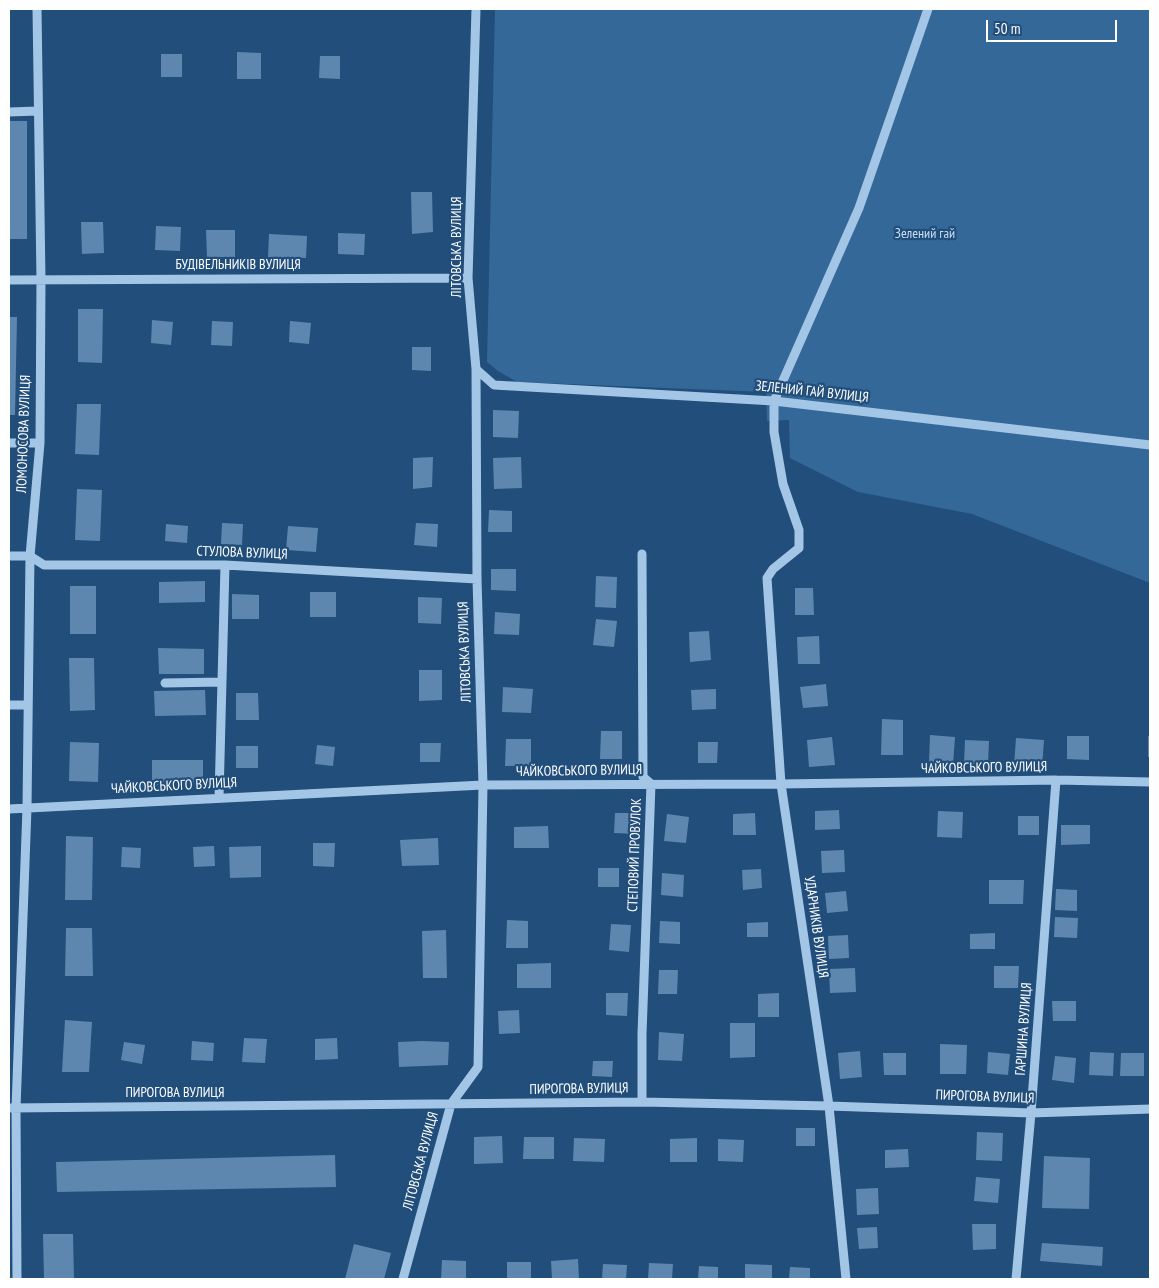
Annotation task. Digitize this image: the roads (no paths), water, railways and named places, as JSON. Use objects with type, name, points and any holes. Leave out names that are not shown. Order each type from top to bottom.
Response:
[{"type":"street","name":"ЛОМОНОСОВА ВУЛИЦЯ","points":[[17,1279],[12,1108],[27,808],[30,556],[40,442],[41,280],[37,9]]},
{"type":"street","name":"ЛІТОВСЬКА ВУЛИЦЯ","points":[[403,1279],[451,1104],[478,1067],[483,785],[476,579],[476,369],[468,278],[476,9]]},
{"type":"street","points":[[774,401],[859,208],[928,9]]},
{"type":"street","points":[[9,112],[38,111]]},
{"type":"street","name":"БУДІВЕЛЬНИКІВ ВУЛИЦЯ","points":[[9,280],[468,278]]},
{"type":"street","name":"ЗЕЛЕНИЙ ГАЙ ВУЛИЦЯ","points":[[476,369],[494,385],[774,401],[1150,445]]},
{"type":"street","name":"УДАРНИКІВ ВУЛИЦЯ","points":[[774,401],[774,432],[783,484],[799,530],[799,548],[773,569],[768,578],[781,784],[829,1106],[846,1279]]},
{"type":"street","points":[[9,443],[40,442]]},
{"type":"street","name":"СТЕПОВИЙ ПРОВУЛОК","points":[[642,554],[643,777],[651,784],[642,1034],[642,1102]]},
{"type":"street","name":"СТУЛОВА ВУЛИЦЯ","points":[[9,556],[30,556],[44,565],[225,565],[476,579]]},
{"type":"street","points":[[219,797],[225,565]]},
{"type":"street","points":[[165,683],[221,682]]},
{"type":"street","points":[[9,705],[28,705]]},
{"type":"street","name":"ЧАЙКОВСЬКОГО ВУЛИЦЯ","points":[[9,809],[483,785],[781,784],[1056,780],[1150,782]]},
{"type":"street","name":"ГАРШИНА ВУЛИЦЯ","points":[[1016,1279],[1031,1113],[1056,780]]},
{"type":"street","name":"ПИРОГОВА ВУЛИЦЯ","points":[[12,1108],[642,1102],[1031,1113],[1150,1109]]},
{"type":"park label","name":"Зелений гай","points":[[925,234]]}]
